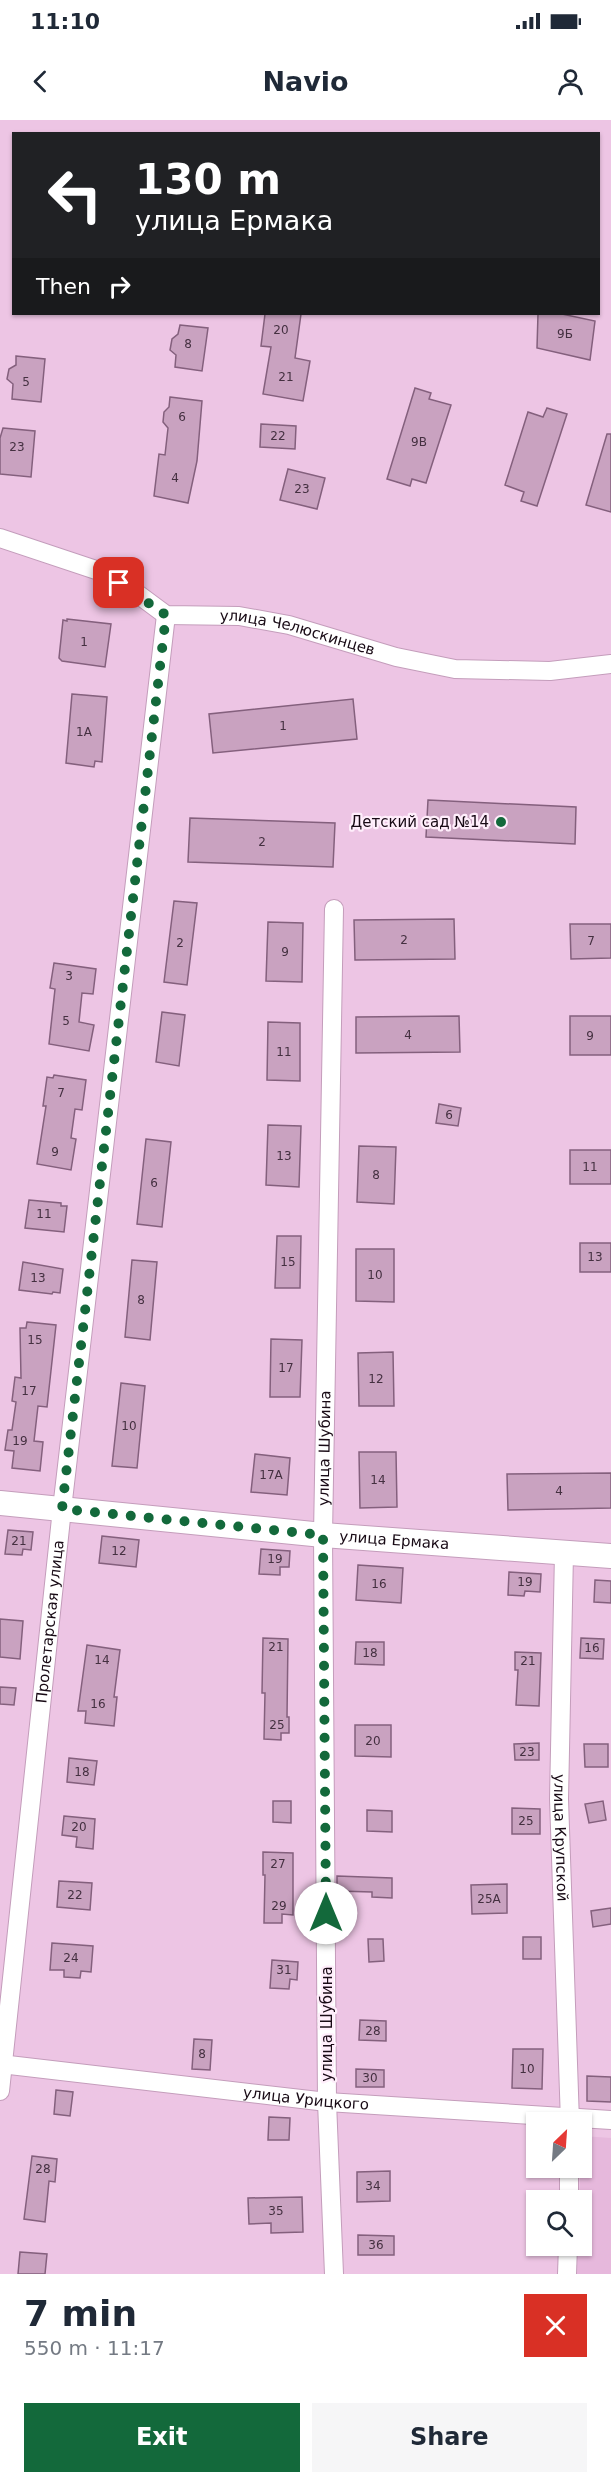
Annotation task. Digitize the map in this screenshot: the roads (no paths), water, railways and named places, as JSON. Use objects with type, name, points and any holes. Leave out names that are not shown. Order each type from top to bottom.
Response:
[{"type":"street","points":[[0,538],[99,571],[139,595],[166,615]]},
{"type":"street","name":"улица Челюскинцев","points":[[166,615],[238,616],[269,621],[396,657],[455,669],[550,671],[611,664]]},
{"type":"street","name":"Пролетарская улица","points":[[0,2091],[1,2064],[62,1509],[166,615]]},
{"type":"street","name":"улица Шубина","points":[[334,909],[323,1535],[327,2102],[334,2274]]},
{"type":"street","name":"улица Ермака","points":[[0,1503],[323,1535],[611,1556]]},
{"type":"street","name":"улица Крупской","points":[[564,1552],[559,1799],[570,2112]]},
{"type":"street","name":"улица Урицкого","points":[[1,2064],[327,2102],[526,2117]]},
{"type":"street","name":"улица Урицкого","points":[[592,2120],[611,2120]]},
{"type":"street","points":[[567,2274],[568,2256]]},
{"type":"place","name":"Детский сад №14","points":[[501,822]]}]
